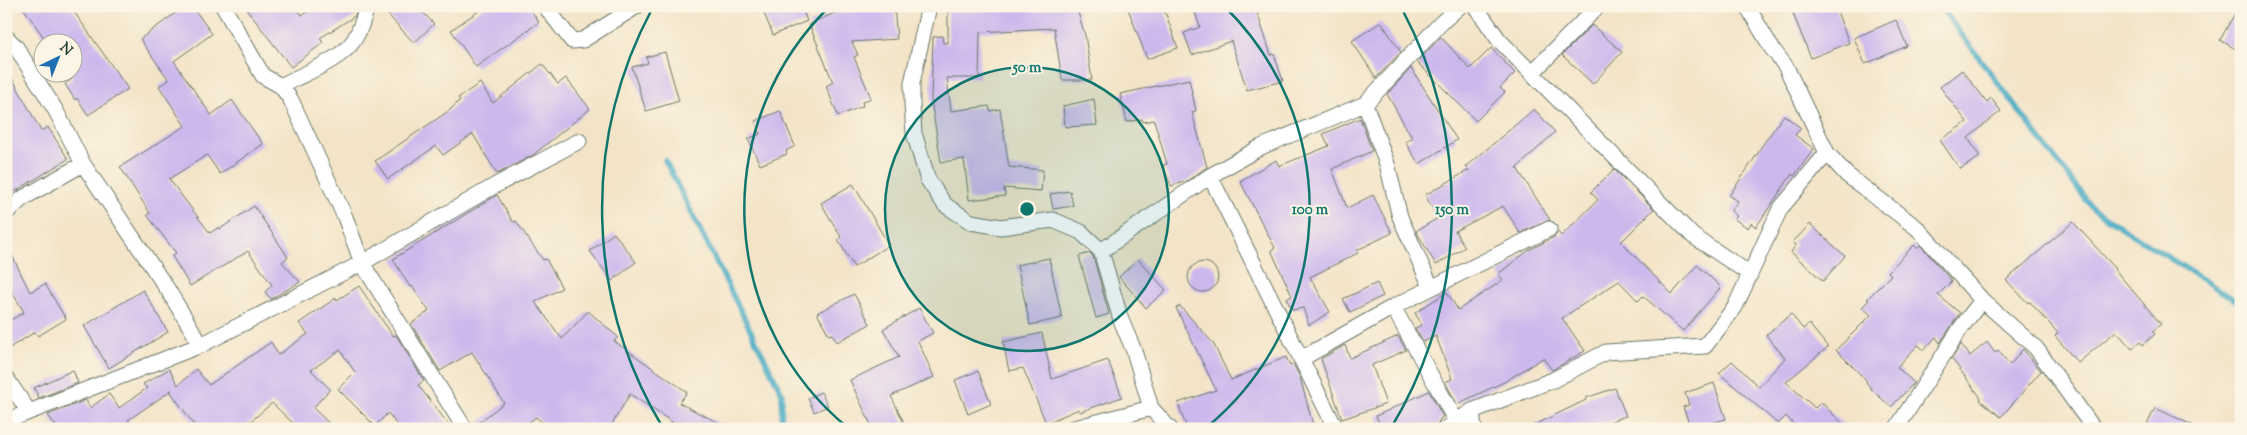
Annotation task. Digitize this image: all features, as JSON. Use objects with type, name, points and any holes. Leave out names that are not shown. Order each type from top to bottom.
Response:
[{"type":"street","points":[[223,6],[263,76],[281,86],[290,100],[345,217],[362,264],[465,429]]},
{"type":"street","points":[[281,86],[341,53],[354,41],[362,26],[367,6]]},
{"type":"street","points":[[545,6],[572,41],[583,40],[637,6]]},
{"type":"street","points":[[929,6],[912,82],[914,133],[928,180],[945,205],[971,222],[1001,227],[1053,220],[1081,232],[1101,251],[1121,320],[1134,352],[1151,408],[1170,429]]},
{"type":"street","points":[[1101,251],[1210,176],[1261,147],[1365,104],[1442,22],[1460,6]]},
{"type":"street","points":[[1475,6],[1499,40],[1693,236],[1750,274]]},
{"type":"street","points":[[1532,73],[1598,6]]},
{"type":"street","points":[[1747,6],[1771,48],[1786,67],[1827,153],[1847,175],[1917,228],[1982,300],[2036,348],[2094,429]]},
{"type":"street","points":[[6,37],[16,48],[56,111],[83,164],[168,290],[201,345]]},
{"type":"street","points":[[1365,104],[1387,164],[1400,217],[1431,287]]},
{"type":"street","points":[[6,421],[201,345],[362,264],[496,185],[579,141]]},
{"type":"street","points":[[1393,307],[1450,425],[1472,411],[1553,380],[1606,352],[1706,346],[1735,307],[1780,209],[1827,153]]},
{"type":"street","points":[[6,213],[23,198],[83,164]]},
{"type":"street","points":[[1210,176],[1336,429]]},
{"type":"street","points":[[1301,359],[1431,287],[1549,229]]},
{"type":"street","points":[[1896,429],[1955,337],[1982,300]]},
{"type":"street","points":[[6,378],[29,412]]},
{"type":"street","points":[[1071,429],[1151,408]]},
{"type":"street","points":[[1472,411],[1474,429]]},
{"type":"street","points":[[6,427],[12,429]]},
{"type":"building","points":[[22,6],[70,6],[128,89],[88,115],[77,98],[75,100],[65,84],[68,82],[82,82],[82,32],[40,32]]},
{"type":"building","points":[[185,6],[192,6],[212,34],[174,61],[211,115],[232,100],[263,144],[220,174],[207,155],[169,179],[210,233],[219,227],[220,229],[254,206],[288,257],[282,262],[300,282],[271,299],[265,292],[272,285],[248,251],[190,286],[172,256],[176,253],[147,215],[150,213],[120,167],[185,126],[159,86],[169,80],[140,39]]},
{"type":"building","points":[[244,6],[295,6],[302,15],[316,6],[357,6],[355,16],[320,38],[323,43],[291,67]]},
{"type":"building","points":[[380,6],[417,6],[434,24],[414,43]]},
{"type":"building","points":[[486,6],[528,6],[539,22],[476,67],[451,30]]},
{"type":"building","points":[[761,6],[801,6],[807,21],[773,35]]},
{"type":"building","points":[[851,6],[894,6],[897,39],[852,42],[858,55],[854,57],[871,98],[862,102],[863,106],[838,116],[826,86],[833,82],[809,24]]},
{"type":"building","points":[[997,6],[1076,6],[1085,35],[1092,80],[1062,80],[1054,28],[980,32],[979,78],[947,78],[951,111],[989,106],[990,111],[1000,109],[1009,167],[1043,170],[1041,191],[1004,188],[1005,196],[969,200],[964,159],[941,162],[931,100],[933,37],[942,36],[943,43],[948,43],[948,9],[997,10]]},
{"type":"building","points":[[1127,6],[1163,6],[1178,48],[1147,59]]},
{"type":"building","points":[[1193,6],[1255,6],[1271,55],[1274,54],[1283,81],[1247,90],[1231,41],[1192,55],[1184,33],[1200,27]]},
{"type":"building","points":[[1790,6],[1835,6],[1849,43],[1811,58]]},
{"type":"building","points":[[2239,6],[2241,6],[2241,52],[2220,40]]},
{"type":"building","points":[[1896,20],[1907,46],[1865,64],[1854,38]]},
{"type":"building","points":[[1381,22],[1401,52],[1376,78],[1352,41]]},
{"type":"building","points":[[1592,25],[1622,52],[1593,84],[1562,55]]},
{"type":"building","points":[[1441,37],[1470,69],[1491,48],[1515,73],[1500,88],[1505,92],[1476,121],[1417,62]]},
{"type":"building","points":[[665,52],[679,101],[646,111],[632,67],[648,63],[646,57]]},
{"type":"building","points":[[542,64],[558,84],[566,78],[590,109],[533,155],[497,174],[473,134],[443,155],[436,146],[388,179],[375,161],[450,110],[460,100],[458,98],[480,83],[493,103]]},
{"type":"building","points":[[6,67],[41,131],[48,127],[68,159],[6,197]]},
{"type":"building","points":[[1411,68],[1457,140],[1419,164],[1405,142],[1412,138],[1387,94]]},
{"type":"building","points":[[1962,70],[1987,102],[1991,98],[2001,111],[1968,138],[1980,157],[1960,169],[1940,140],[1967,122],[1940,87]]},
{"type":"building","points":[[1189,79],[1196,111],[1192,112],[1207,167],[1187,181],[1171,186],[1163,165],[1167,164],[1154,120],[1143,122],[1142,119],[1127,122],[1120,94]]},
{"type":"building","points":[[1094,99],[1097,125],[1065,127],[1063,106]]},
{"type":"building","points":[[1534,109],[1555,132],[1517,168],[1550,220],[1520,233],[1503,206],[1455,231],[1465,247],[1436,265],[1416,231],[1438,218],[1425,195],[1469,170],[1466,167]]},
{"type":"building","points":[[780,111],[795,146],[786,151],[787,154],[760,165],[748,139],[760,134],[755,121]]},
{"type":"building","points":[[1784,115],[1801,128],[1795,135],[1814,149],[1794,176],[1792,174],[1756,227],[1751,223],[1748,228],[1734,219],[1737,216],[1731,211],[1738,201],[1729,196]]},
{"type":"building","points":[[1360,118],[1372,151],[1332,169],[1347,208],[1373,195],[1392,233],[1357,250],[1358,253],[1310,277],[1330,312],[1309,325],[1303,308],[1293,310],[1286,299],[1292,296],[1271,250],[1275,248],[1240,181],[1276,160],[1279,166],[1329,146],[1323,134]]},
{"type":"building","points":[[1614,169],[1654,209],[1621,242],[1672,294],[1697,265],[1721,287],[1683,331],[1643,296],[1638,301],[1619,281],[1562,318],[1585,351],[1552,370],[1543,358],[1504,382],[1457,404],[1445,382],[1452,379],[1436,336],[1423,342],[1415,328],[1422,325],[1415,313],[1447,292],[1458,310],[1503,280],[1498,274],[1529,250],[1554,237],[1558,232],[1561,236],[1598,200],[1591,192]]},
{"type":"building","points":[[853,184],[889,245],[854,267],[838,240],[841,237],[821,203]]},
{"type":"building","points":[[1070,191],[1073,206],[1053,209],[1050,194]]},
{"type":"building","points":[[497,195],[513,222],[516,221],[543,260],[546,259],[562,288],[535,302],[562,339],[588,311],[618,337],[614,341],[687,392],[679,403],[731,429],[669,429],[672,422],[630,394],[609,429],[550,429],[536,417],[520,429],[474,429],[474,426],[504,403],[472,352],[440,371],[411,324],[429,311],[412,286],[410,287],[393,259]]},
{"type":"building","points":[[2073,222],[2116,269],[2161,324],[2153,331],[2155,334],[2143,345],[2140,342],[2132,349],[2116,331],[2078,363],[2055,336],[2058,333],[2030,302],[2028,303],[2006,280]]},
{"type":"building","points":[[1810,224],[1845,256],[1823,281],[1791,252],[1796,245],[1793,242]]},
{"type":"building","points":[[614,233],[636,262],[612,281],[590,251]]},
{"type":"building","points":[[6,243],[30,292],[45,284],[66,319],[38,336],[35,332],[6,350],[6,323],[24,312],[6,282]]},
{"type":"building","points":[[1914,245],[1917,248],[1920,245],[1952,281],[1938,295],[1960,313],[1940,343],[1936,337],[1924,350],[1918,345],[1897,367],[1914,383],[1891,407],[1872,390],[1867,381],[1836,350],[1871,315],[1862,307],[1869,300],[1867,299],[1891,275],[1888,272]]},
{"type":"building","points":[[1090,253],[1093,256],[1109,314],[1096,318],[1079,256]]},
{"type":"building","points":[[1049,258],[1062,318],[1030,325],[1017,265]]},
{"type":"building","points":[[1138,259],[1166,290],[1146,308],[1119,277]]},
{"type":"building","points":[[1203,262],[1213,267],[1218,277],[1213,287],[1203,292],[1193,287],[1188,277],[1193,267]]},
{"type":"building","points":[[1377,283],[1383,296],[1350,312],[1343,299]]},
{"type":"building","points":[[359,286],[393,336],[396,335],[424,381],[418,385],[452,429],[400,429],[388,413],[375,426],[338,389],[355,372],[340,350],[311,370],[330,389],[313,408],[335,429],[299,429],[272,403],[242,429],[197,429],[170,391],[128,420],[135,429],[58,429],[48,415],[86,400],[90,408],[109,394],[119,408],[147,388],[143,384],[169,369],[178,385],[196,369],[209,385],[271,342],[278,355],[308,334],[299,323],[336,298],[337,300]]},
{"type":"building","points":[[143,290],[168,332],[109,368],[84,326]]},
{"type":"building","points":[[854,294],[870,324],[837,342],[832,334],[829,335],[817,313]]},
{"type":"building","points":[[1180,306],[1213,343],[1231,380],[1286,357],[1290,366],[1293,364],[1300,377],[1314,429],[1187,429],[1178,403],[1216,390],[1176,308]]},
{"type":"building","points":[[919,308],[933,333],[918,341],[934,377],[891,396],[907,429],[873,429],[850,380],[899,357],[883,329]]},
{"type":"building","points":[[1791,314],[1803,329],[1809,324],[1828,347],[1786,382],[1815,408],[1821,402],[1848,429],[1798,429],[1786,416],[1778,424],[1719,373],[1732,361],[1759,387],[1785,358],[1766,335]]},
{"type":"building","points":[[1042,333],[1052,379],[1108,360],[1122,397],[1080,412],[1079,409],[1046,423],[1023,368],[1009,371],[1003,342]]},
{"type":"building","points":[[1398,336],[1406,350],[1372,365],[1386,404],[1342,419],[1321,359],[1345,345],[1350,358]]},
{"type":"building","points":[[1987,342],[1995,353],[1998,350],[2010,365],[2023,349],[2041,371],[2001,417],[1980,400],[1981,398],[1952,359],[1961,344],[1970,356]]},
{"type":"building","points":[[73,370],[78,383],[39,398],[34,388]]},
{"type":"building","points":[[978,371],[991,404],[968,414],[955,380]]},
{"type":"building","points":[[1714,383],[1726,419],[1691,429],[1683,407],[1689,405],[1685,393]]},
{"type":"building","points":[[1615,388],[1626,416],[1589,429],[1526,429],[1586,400],[1586,398]]},
{"type":"building","points":[[1429,391],[1443,417],[1440,419],[1436,429],[1382,429],[1376,416]]},
{"type":"building","points":[[821,392],[828,406],[814,412],[808,398]]},
{"type":"building","points":[[2155,408],[2201,429],[2145,429]]},
{"type":"waterway","points":[[1940,6],[2093,209],[2241,304]]},
{"type":"waterway","points":[[665,160],[782,393],[781,429]]}]
